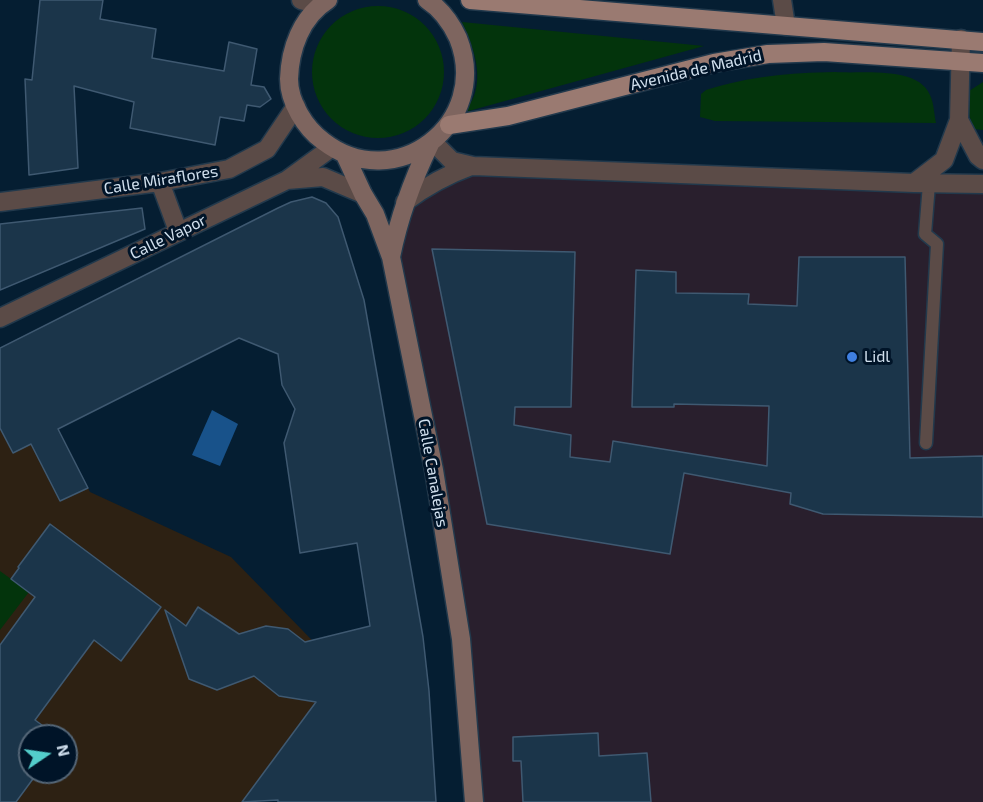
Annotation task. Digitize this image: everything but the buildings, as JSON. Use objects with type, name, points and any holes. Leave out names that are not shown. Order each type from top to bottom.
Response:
[{"type":"main road","points":[[324,2],[297,34],[290,58],[289,82],[296,106],[316,137],[338,152],[368,161],[391,160],[413,153],[431,143],[449,125],[461,102],[466,77],[463,51],[453,27],[437,7],[427,0]]},
{"type":"main road","name":"Avenida de Madrid","points":[[470,0],[983,42]]},
{"type":"main road","name":"Avenida de Madrid","points":[[449,125],[508,116],[714,63],[768,54],[824,52],[983,63]]},
{"type":"main road","points":[[391,257],[410,184],[431,143]]},
{"type":"main road","name":"Calle Canalejas","points":[[338,152],[375,214],[391,257],[434,470],[461,639],[474,802]]},
{"type":"street","points":[[301,0],[324,2]]},
{"type":"street","points":[[782,0],[786,26]]},
{"type":"street","points":[[922,184],[944,160],[959,120],[961,39]]},
{"type":"street","name":"Calle Miraflores","points":[[0,202],[160,182],[229,169],[267,149],[296,106]]},
{"type":"street","points":[[959,120],[978,156],[983,160]]},
{"type":"street","points":[[431,143],[452,161],[473,166],[922,184],[983,184]]},
{"type":"street","name":"Calle Vapor","points":[[0,318],[287,180],[338,152]]},
{"type":"street","points":[[405,202],[430,183],[473,166]]},
{"type":"street","points":[[287,180],[323,177],[363,194]]},
{"type":"street","points":[[160,182],[178,231]]},
{"type":"lane","points":[[922,184],[925,234],[937,244],[926,443]]},
{"type":"shaded area","points":[[449,174],[983,184],[983,802],[474,802],[465,674],[401,305],[398,220]]},
{"type":"shaded area","points":[[14,341],[90,492],[231,557],[340,669],[242,802],[0,802],[0,348]]},
{"type":"green space","points":[[378,6],[403,11],[424,26],[439,47],[444,72],[439,97],[424,118],[403,133],[378,138],[353,133],[332,118],[317,97],[312,72],[317,47],[332,26],[353,11]]},
{"type":"green space","points":[[462,22],[704,46],[465,112],[474,96],[477,68],[473,48]]},
{"type":"green space","points":[[835,72],[888,73],[914,79],[924,86],[930,95],[936,123],[715,121],[700,117],[701,94],[706,90],[770,76]]},
{"type":"green space","points":[[983,82],[983,130],[973,129],[969,114],[969,91]]},
{"type":"green space","points":[[0,571],[29,592],[0,630]]},
{"type":"water","points":[[212,410],[238,424],[220,466],[192,455]]},
{"type":"place","name":"Lidl","points":[[852,357]]}]
